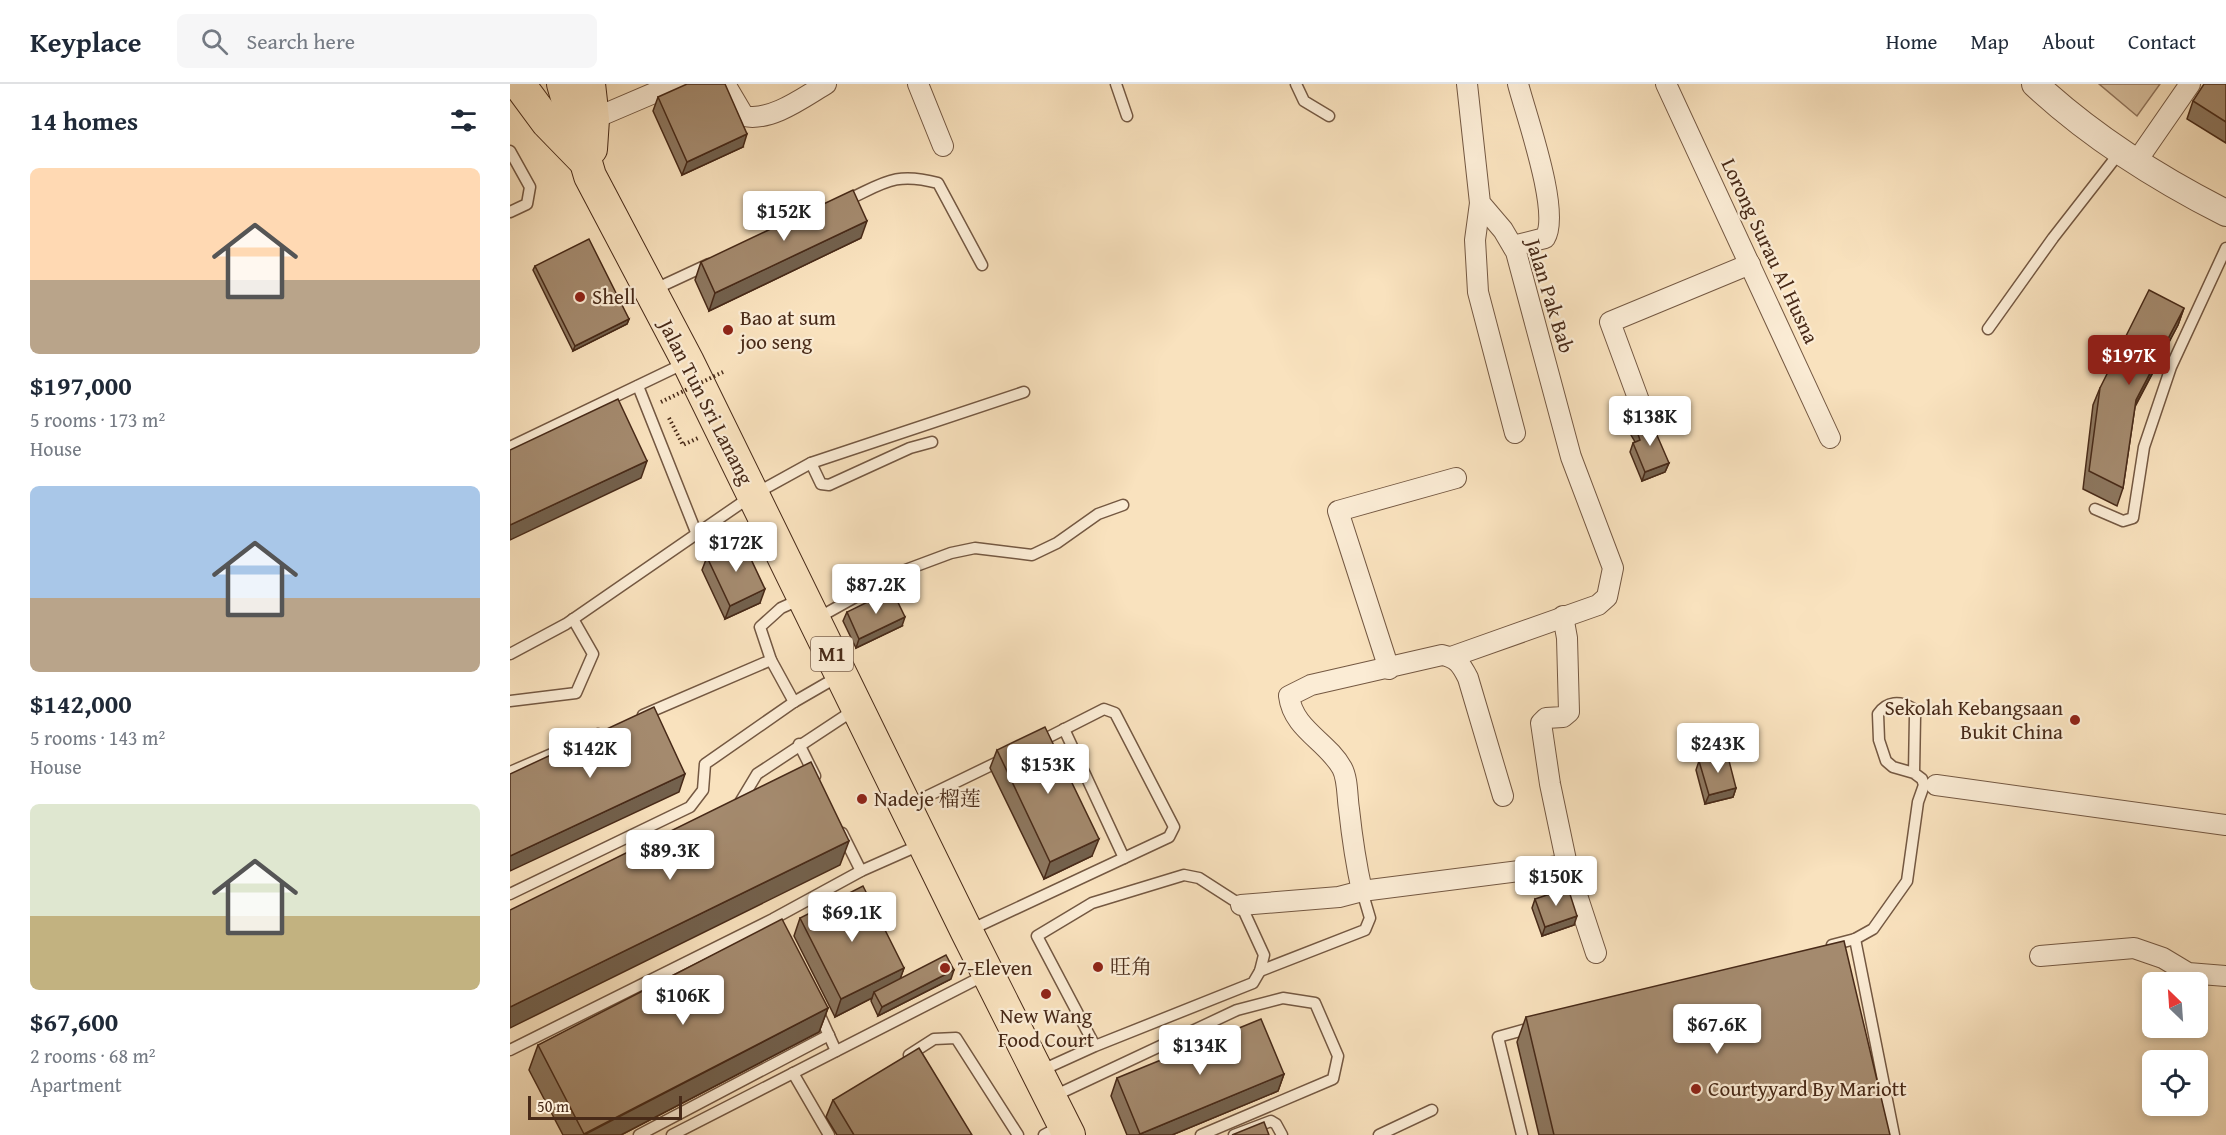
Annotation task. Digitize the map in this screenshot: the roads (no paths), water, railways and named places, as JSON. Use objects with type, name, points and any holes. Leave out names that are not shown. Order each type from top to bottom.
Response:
[{"type":"main road","points":[[519,84],[547,122],[586,168]]},
{"type":"main road","name":"Jalan Tun Sri Lanang","points":[[563,84],[586,168],[688,362],[859,707],[1053,1113]]},
{"type":"main road","points":[[586,168],[593,119],[589,84]]},
{"type":"street","points":[[593,119],[675,84]]},
{"type":"street","points":[[725,84],[744,116],[756,119],[826,84]]},
{"type":"street","points":[[918,84],[943,146]]},
{"type":"street","points":[[1467,84],[1479,203],[1475,240],[1478,292],[1515,433]]},
{"type":"street","points":[[1513,246],[1545,238],[1550,229],[1547,194],[1518,84]]},
{"type":"street","name":"Lorong Surau Al Husna","points":[[1666,84],[1830,438]]},
{"type":"street","points":[[2035,84],[2128,157],[2226,213]]},
{"type":"street","points":[[2128,157],[2190,84]]},
{"type":"street","name":"Jalan Pak Bab","points":[[1479,203],[1503,230],[1513,246],[1571,457],[1613,568],[1607,597],[1598,605],[1563,616]]},
{"type":"street","points":[[1645,417],[1610,322],[1750,264]]},
{"type":"street","points":[[1389,669],[1338,511],[1456,478]]},
{"type":"street","points":[[1450,657],[1563,616],[1567,638],[1569,712],[1563,717],[1546,718],[1541,723],[1550,784],[1567,865],[1596,953]]},
{"type":"street","points":[[1362,891],[1355,860],[1344,771],[1332,752],[1291,712],[1289,696],[1311,684],[1389,669],[1442,655],[1458,660],[1468,678],[1503,796]]},
{"type":"street","points":[[1936,785],[2226,825]]},
{"type":"street","points":[[1241,905],[1340,897],[1362,891],[1567,865]]},
{"type":"street","points":[[2040,956],[2134,948],[2163,958],[2188,973],[2226,976]]},
{"type":"lane","points":[[1116,84],[1127,116]]},
{"type":"lane","points":[[1296,84],[1304,101],[1329,116]]},
{"type":"lane","points":[[510,151],[530,187],[527,204],[510,212]]},
{"type":"lane","points":[[1988,328],[2053,238],[2128,157]]},
{"type":"lane","points":[[832,207],[896,177],[912,176],[938,183],[982,265]]},
{"type":"lane","points":[[2095,509],[2123,520],[2133,518],[2144,447],[2171,367],[2226,248]]},
{"type":"lane","points":[[650,292],[725,257]]},
{"type":"lane","points":[[510,447],[688,362]]},
{"type":"lane","points":[[638,386],[696,532]]},
{"type":"lane","points":[[510,654],[573,619],[696,532],[753,495],[811,463],[1024,392]]},
{"type":"lane","points":[[811,463],[821,484],[829,485],[910,448],[932,442]]},
{"type":"lane","points":[[794,702],[771,660],[760,627],[781,608],[810,608],[900,572],[975,548],[1032,555],[1057,543],[1098,514],[1123,505]]},
{"type":"lane","points":[[510,701],[576,693],[593,654],[573,619]]},
{"type":"lane","points":[[633,719],[771,660]]},
{"type":"lane","points":[[510,894],[690,807],[703,790],[705,764],[794,702],[842,674]]},
{"type":"lane","points":[[1822,948],[1856,939],[1873,929],[1906,880],[1918,802],[1924,785],[1922,779],[1914,773],[1893,767],[1886,760],[1882,750],[1878,714],[1891,704],[1904,703],[1912,708],[1915,716],[1914,773]]},
{"type":"lane","points":[[731,808],[741,803],[757,774],[799,744],[859,707]]},
{"type":"lane","points":[[907,806],[1104,709],[1115,713],[1174,827],[1168,837],[967,932]]},
{"type":"lane","points":[[510,772],[612,728]]},
{"type":"lane","points":[[1064,729],[1124,858]]},
{"type":"lane","points":[[799,744],[820,787]]},
{"type":"lane","points":[[835,818],[861,871]]},
{"type":"lane","points":[[510,1050],[773,919],[861,871],[925,843]]},
{"type":"lane","points":[[1053,1113],[1095,1046],[1253,983],[1260,971],[1264,955],[1241,905],[1199,878],[1184,874],[1092,903],[1037,936],[1095,1046]]},
{"type":"lane","points":[[1260,971],[1365,930],[1370,918],[1362,891]]},
{"type":"lane","points":[[1856,939],[1894,1135]]},
{"type":"lane","points":[[672,1135],[988,974]]},
{"type":"lane","points":[[620,1008],[640,998]]},
{"type":"lane","points":[[1053,1113],[1237,1010],[1283,998],[1315,1003],[1338,1056],[1333,1079],[1201,1135]]},
{"type":"lane","points":[[812,999],[836,1052]]},
{"type":"lane","points":[[1522,1135],[1498,1037],[1543,1025]]},
{"type":"lane","points":[[639,1135],[829,1035]]},
{"type":"lane","points":[[899,1061],[934,1039],[956,1038],[1018,1135]]},
{"type":"lane","points":[[793,1073],[829,1135]]},
{"type":"lane","points":[[1379,1135],[1432,1110]]},
{"type":"lane","points":[[1234,1135],[1271,1121],[1276,1124],[1282,1135]]},
{"type":"lane","points":[[694,1123],[700,1135]]},
{"type":"place","name":"Shell","points":[[580,297]]},
{"type":"place","name":"Bao at sum joo seng","points":[[728,330]]},
{"type":"place","name":"Sekolah Kebangsaan Bukit China","points":[[2075,720]]},
{"type":"place","name":"Nadeje 榴莲","points":[[862,799]]},
{"type":"place","name":"旺角","points":[[1098,967]]},
{"type":"place","name":"7-Eleven","points":[[945,968]]},
{"type":"place","name":"New Wang Food Court","points":[[1046,994]]},
{"type":"place","name":"Courtyyard By Mariott","points":[[1696,1089]]}]
